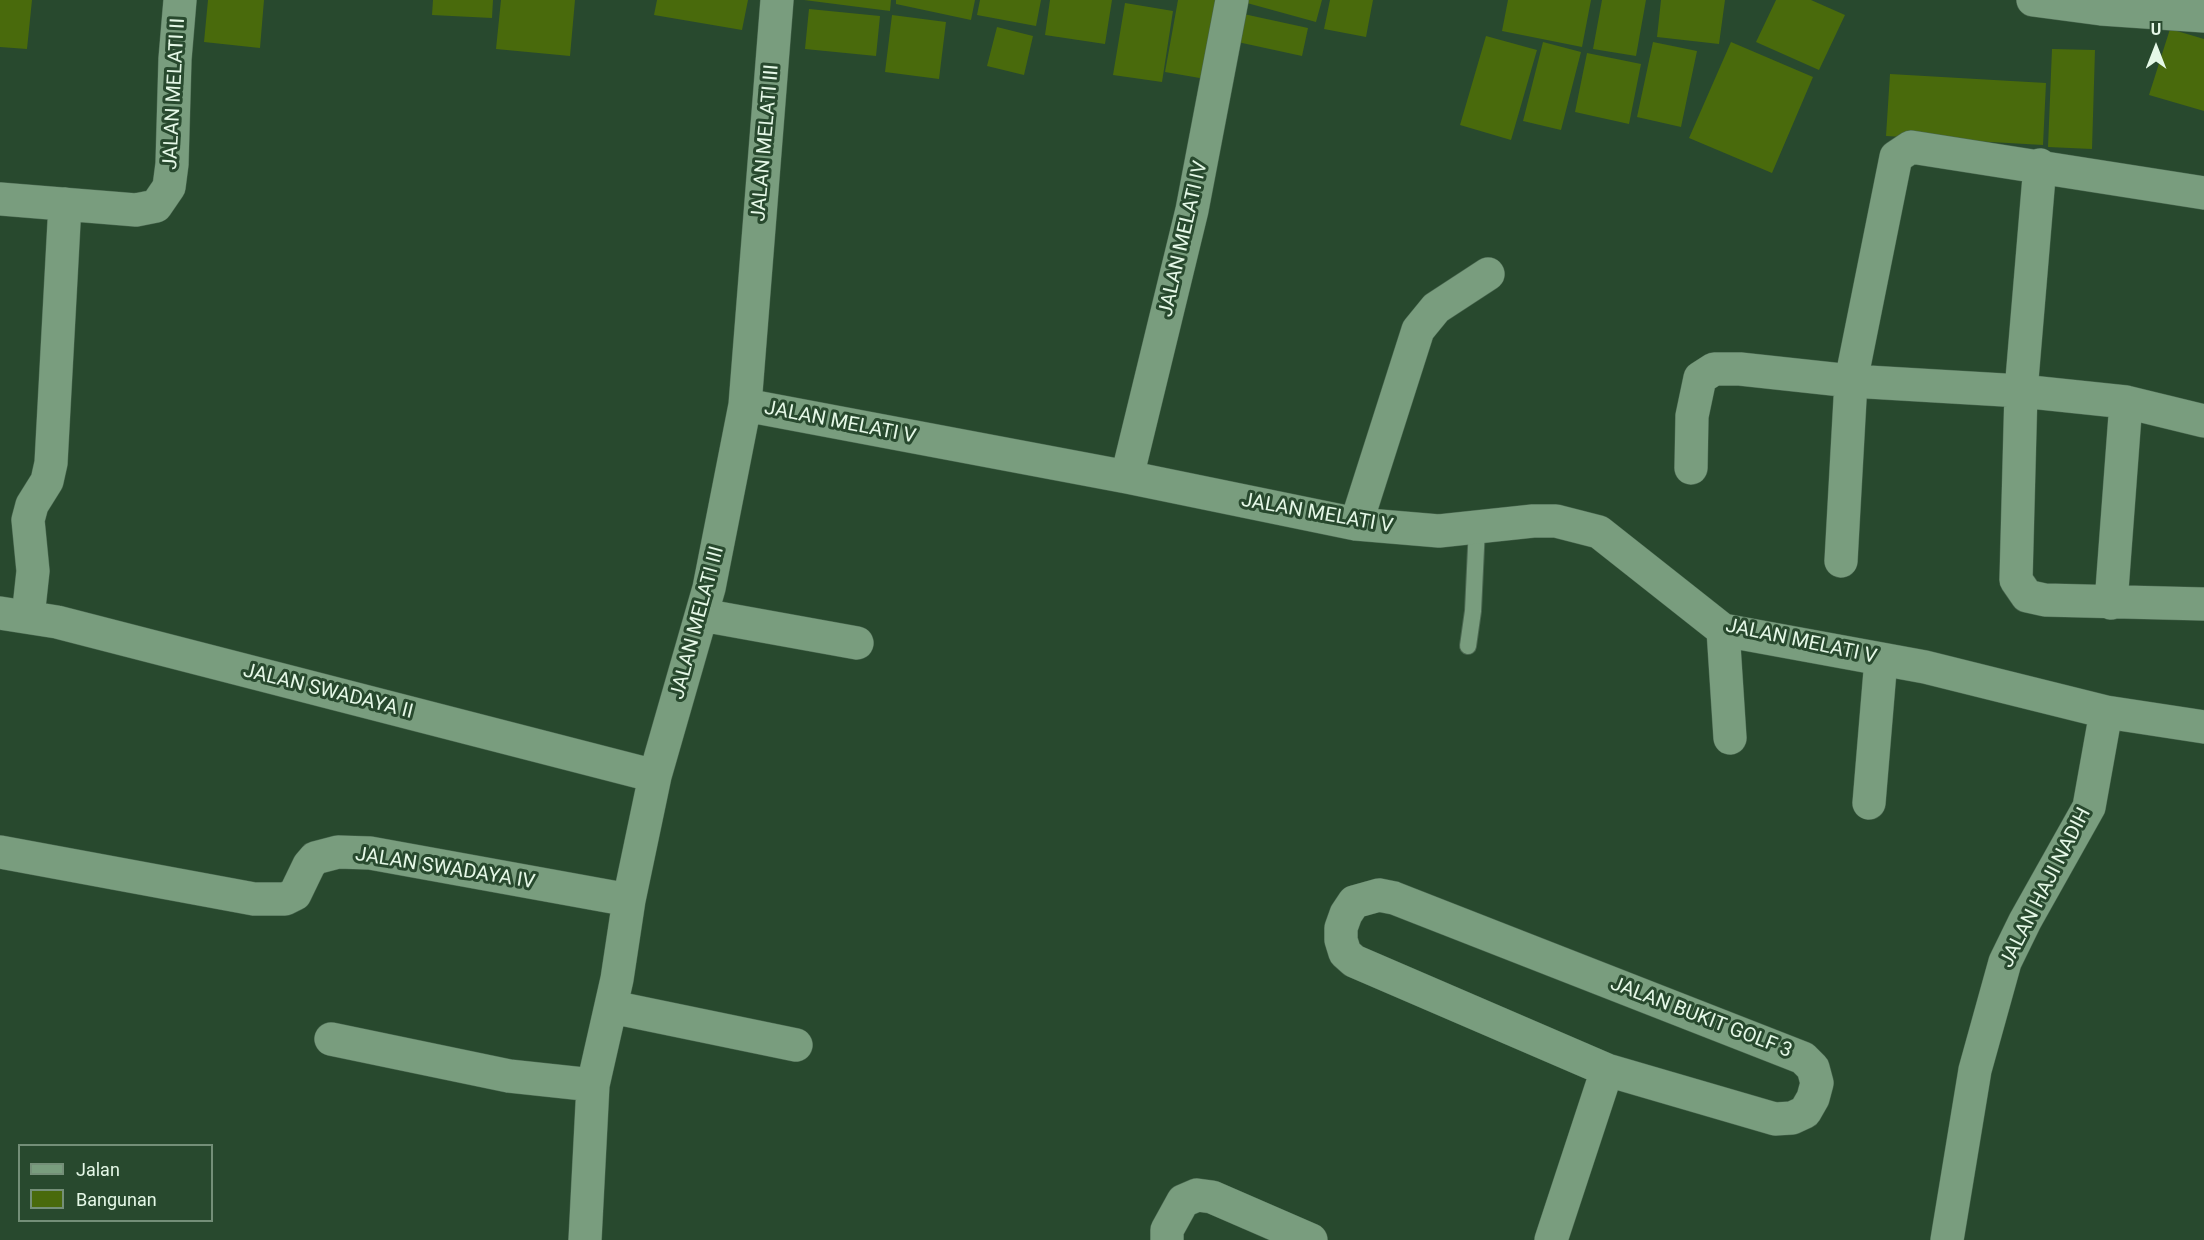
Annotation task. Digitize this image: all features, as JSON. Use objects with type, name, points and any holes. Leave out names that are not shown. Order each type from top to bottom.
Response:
[{"type":"street","name":"JALAN MELATI II","points":[[0,199],[136,210],[156,206],[169,187],[180,0]]},
{"type":"street","name":"JALAN MELATI III","points":[[585,1240],[593,1085],[612,1007],[629,900],[655,776],[702,615],[730,494],[745,405],[777,0]]},
{"type":"street","name":"JALAN MELATI IV","points":[[1127,477],[1192,210],[1232,0]]},
{"type":"street","points":[[2033,0],[2101,4],[2204,16]]},
{"type":"street","points":[[1841,561],[1851,381],[1896,157],[1911,147],[2040,165],[2204,193]]},
{"type":"street","points":[[2040,165],[2020,391],[2016,580],[2028,596],[2045,600],[2204,604]]},
{"type":"street","points":[[14,615],[33,571],[28,520],[32,505],[47,480],[51,463],[65,204]]},
{"type":"street","points":[[1356,524],[1418,330],[1436,309],[1488,274]]},
{"type":"street","points":[[1691,468],[1692,416],[1700,378],[1714,369],[1740,369],[1851,381],[2020,391],[2126,402],[2204,421]]},
{"type":"street","points":[[2111,603],[2126,402]]},
{"type":"street","name":"JALAN MELATI V","points":[[745,405],[1127,477],[1356,524],[1439,531],[1533,520],[1556,521],[1599,532],[1723,630],[1881,659],[2106,712],[2204,727]]},
{"type":"street","name":"JALAN SWADAYA II","points":[[14,615],[57,622],[655,776]]},
{"type":"street","points":[[702,615],[857,643]]},
{"type":"street","points":[[1723,630],[1730,738]]},
{"type":"street","points":[[1869,803],[1881,659]]},
{"type":"street","name":"JALAN HAJI NADIH","points":[[1947,1240],[1975,1070],[2005,962],[2089,807],[2106,712]]},
{"type":"street","name":"JALAN SWADAYA IV","points":[[0,852],[254,900],[278,900],[295,894],[309,865],[315,858],[338,852],[370,853],[629,900]]},
{"type":"street","name":"JALAN BUKIT GOLF 3","points":[[1379,895],[1394,898],[1803,1058],[1814,1068],[1817,1083],[1814,1098],[1804,1112],[1792,1119],[1775,1119],[1607,1070],[1353,961],[1345,953],[1341,940],[1341,928],[1346,914],[1354,902],[1366,897],[1379,895]]},
{"type":"street","points":[[612,1007],[796,1046]]},
{"type":"street","points":[[332,1039],[509,1076],[593,1085]]},
{"type":"street","points":[[1551,1240],[1607,1070]]},
{"type":"street","points":[[1167,1240],[1167,1230],[1183,1201],[1197,1195],[1212,1197],[1311,1240]]},
{"type":"lane","points":[[1468,646],[1473,611],[1477,527]]},
{"type":"building","points":[[0,0],[32,0],[27,49],[0,47]]},
{"type":"building","points":[[208,0],[264,0],[260,48],[204,42]]},
{"type":"building","points":[[433,0],[493,0],[492,18],[432,15]]},
{"type":"building","points":[[501,0],[575,0],[570,56],[496,49]]},
{"type":"building","points":[[657,0],[748,0],[742,30],[654,15]]},
{"type":"building","points":[[804,0],[891,0],[890,11]]},
{"type":"building","points":[[896,0],[975,0],[971,20],[896,4]]},
{"type":"building","points":[[980,0],[1041,0],[1036,26],[977,15]]},
{"type":"building","points":[[1050,0],[1112,0],[1105,44],[1045,35]]},
{"type":"building","points":[[1178,0],[1230,0],[1217,81],[1165,72]]},
{"type":"building","points":[[1236,0],[1322,0],[1316,22]]},
{"type":"building","points":[[1330,0],[1373,0],[1366,37],[1324,29]]},
{"type":"building","points":[[1508,0],[1591,0],[1582,47],[1502,31]]},
{"type":"building","points":[[1602,0],[1646,0],[1636,56],[1593,49]]},
{"type":"building","points":[[1661,0],[1725,0],[1719,44],[1657,37]]},
{"type":"building","points":[[1776,0],[1811,0],[1845,15],[1819,70],[1756,42]]},
{"type":"building","points":[[1125,3],[1173,11],[1162,82],[1113,75]]},
{"type":"building","points":[[809,9],[880,16],[876,56],[805,49]]},
{"type":"building","points":[[1239,13],[1308,28],[1302,56],[1233,41]]},
{"type":"building","points":[[892,15],[946,22],[939,79],[885,72]]},
{"type":"building","points":[[997,27],[1033,36],[1024,75],[987,66]]},
{"type":"building","points":[[2170,29],[2204,39],[2204,111],[2149,95]]},
{"type":"building","points":[[1486,36],[1537,50],[1511,140],[1460,125]]},
{"type":"building","points":[[1543,42],[1581,52],[1561,130],[1523,121]]},
{"type":"building","points":[[1653,42],[1697,51],[1681,127],[1637,117]]},
{"type":"building","points":[[1731,42],[1813,77],[1772,173],[1689,138]]},
{"type":"building","points":[[2052,49],[2095,50],[2092,149],[2048,147]]},
{"type":"building","points":[[1587,53],[1641,64],[1629,124],[1575,112]]},
{"type":"building","points":[[1890,74],[2046,83],[2043,145],[1886,136]]}]
